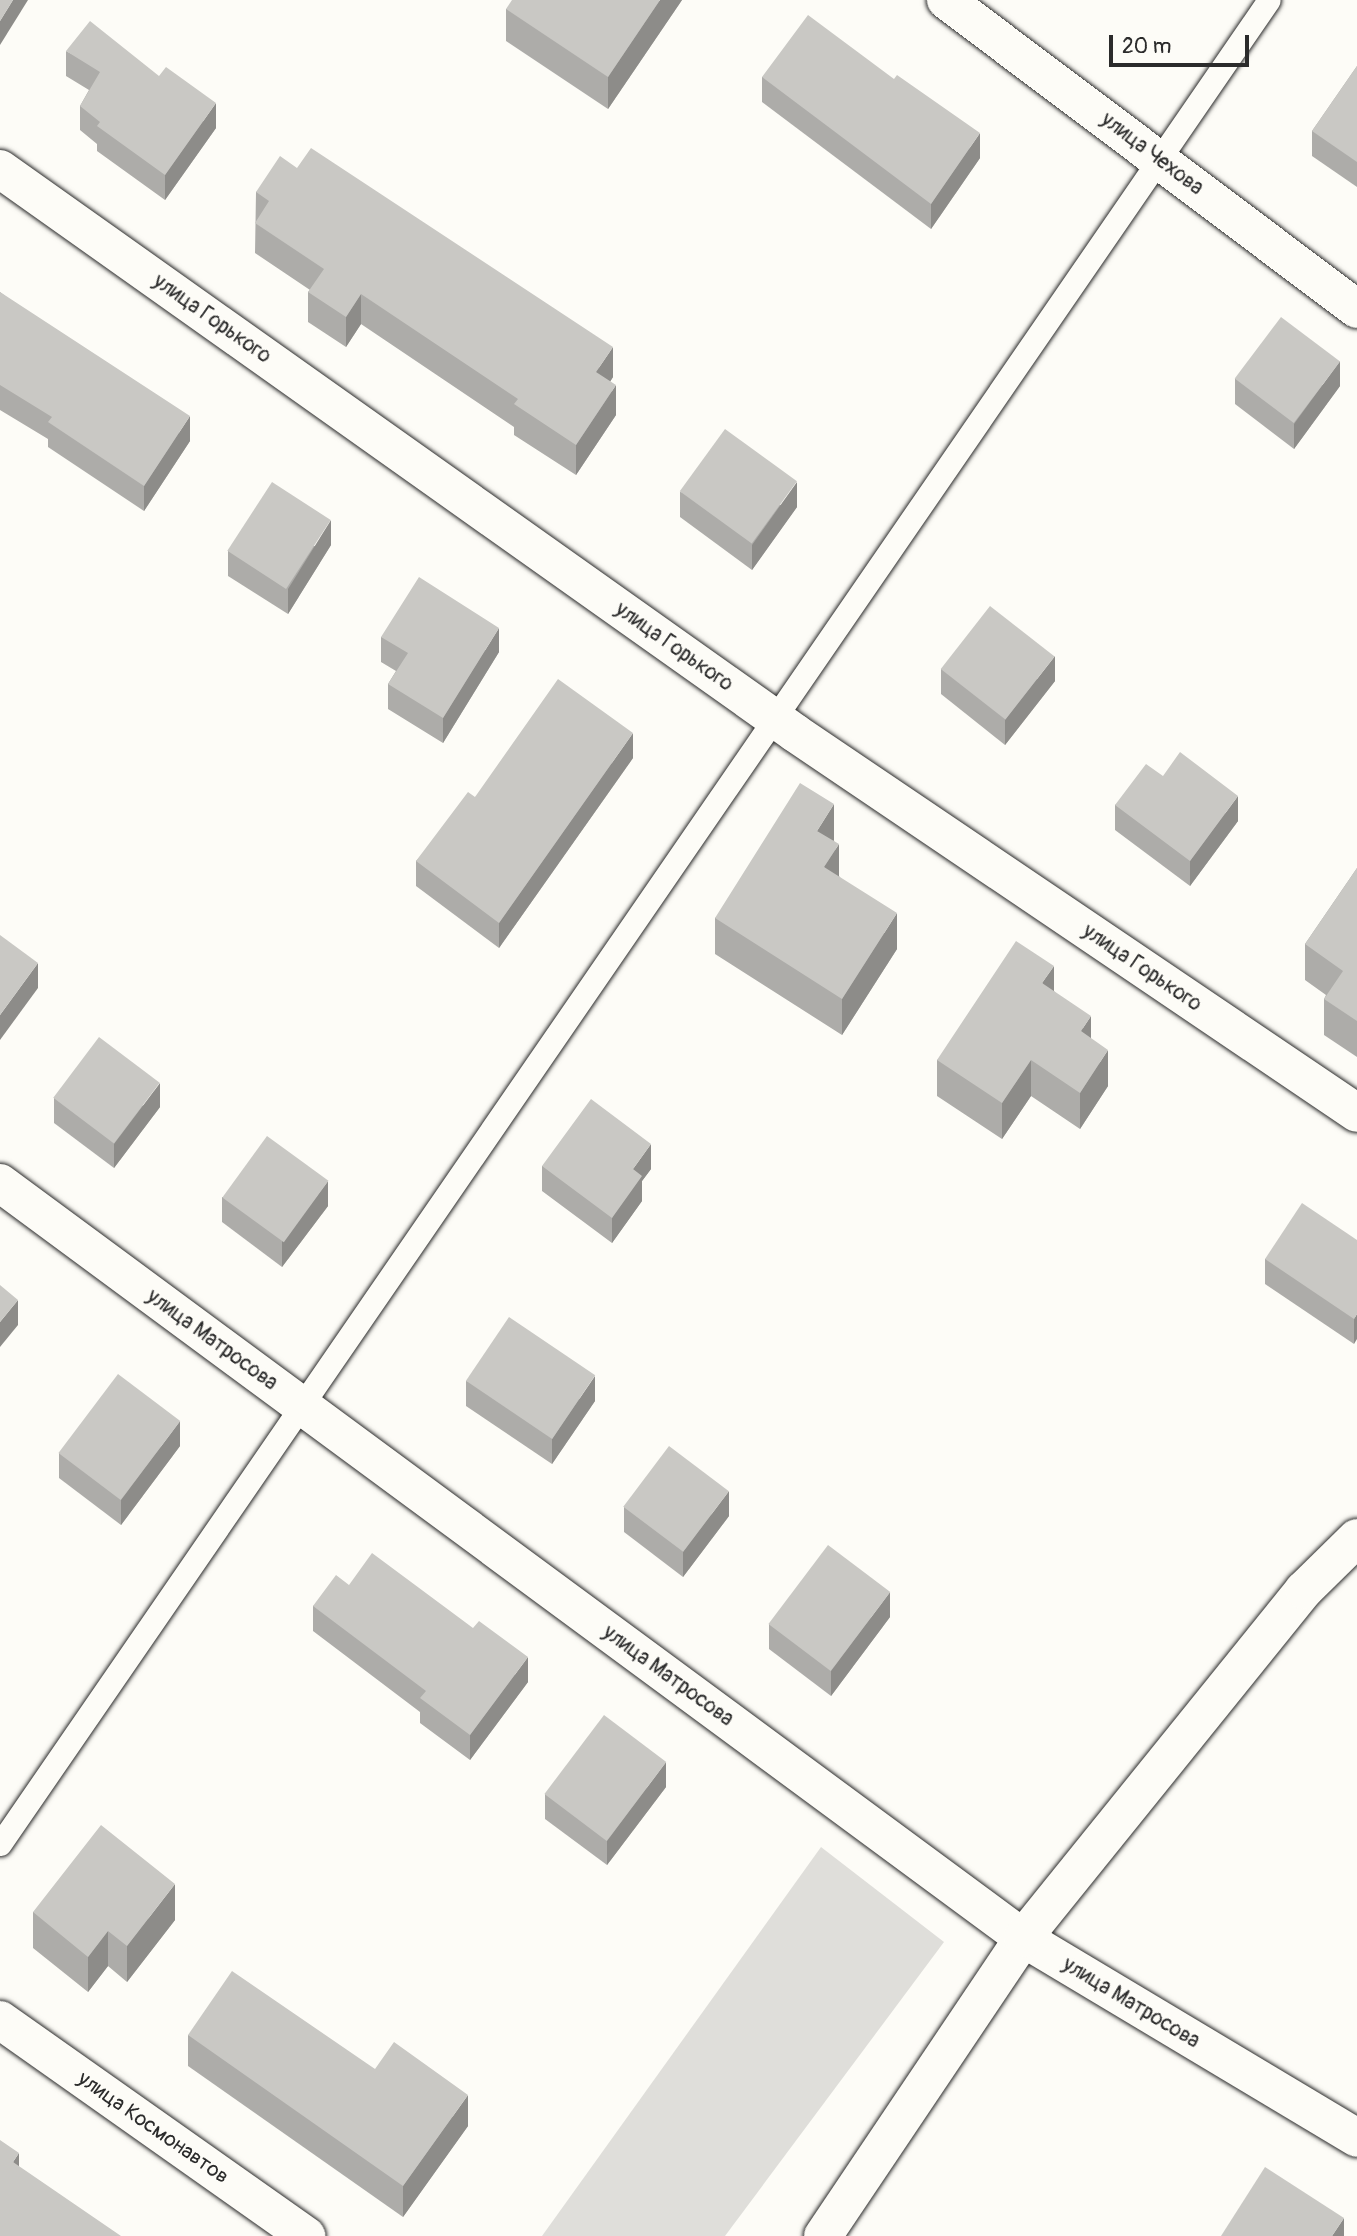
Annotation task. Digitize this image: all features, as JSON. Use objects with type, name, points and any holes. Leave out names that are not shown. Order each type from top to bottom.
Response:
[{"type":"street","name":"улица Чехова","points":[[946,0],[1357,309]]},
{"type":"street","name":"улица Горького","points":[[0,169],[775,719],[1357,1113]]},
{"type":"street","name":"улица Матросова","points":[[0,1183],[1023,1938],[1357,2138]]},
{"type":"street","points":[[823,2236],[1023,1938],[1304,1590],[1357,1538]]},
{"type":"street","name":"улица Космонавтов","points":[[0,2020],[306,2236]]},
{"type":"lane","points":[[0,1844],[1269,0]]},
{"type":"shaded area","points":[[821,1847],[944,1942],[725,2236],[542,2236]]},
{"type":"building","points":[[0,0],[13,0],[0,21]]},
{"type":"building","points":[[512,0],[660,0],[608,77],[506,9]]},
{"type":"building","points":[[808,15],[894,79],[897,75],[980,133],[931,204],[762,77]]},
{"type":"building","points":[[90,21],[159,76],[166,67],[216,103],[165,175],[97,126],[100,122],[80,106],[100,72],[66,51]]},
{"type":"building","points":[[1357,66],[1357,162],[1312,131]]},
{"type":"building","points":[[311,148],[613,347],[596,372],[616,385],[576,445],[514,404],[518,399],[361,294],[346,317],[308,292],[324,269],[255,223],[269,201],[256,192],[280,156],[297,168]]},
{"type":"building","points":[[0,292],[190,416],[144,486],[48,422],[52,417],[0,385]]},
{"type":"building","points":[[1281,317],[1340,362],[1294,423],[1235,378]]},
{"type":"building","points":[[725,429],[797,481],[752,544],[680,491]]},
{"type":"building","points":[[272,482],[331,520],[286,589],[227,551]]},
{"type":"building","points":[[419,577],[499,628],[443,718],[388,684],[408,653],[381,637]]},
{"type":"building","points":[[990,606],[1055,656],[1005,720],[941,669]]},
{"type":"building","points":[[558,679],[633,733],[499,923],[416,861],[468,792],[475,797]]},
{"type":"building","points":[[1180,752],[1238,796],[1190,861],[1115,805],[1146,764],[1163,776]]},
{"type":"building","points":[[800,783],[834,804],[817,831],[839,844],[824,867],[897,913],[842,999],[715,918]]},
{"type":"building","points":[[1357,868],[1357,1021],[1324,999],[1343,971],[1305,944]]},
{"type":"building","points":[[0,935],[38,963],[0,1015]]},
{"type":"building","points":[[1016,941],[1054,966],[1042,983],[1091,1016],[1081,1031],[1108,1050],[1080,1093],[1031,1060],[1002,1103],[937,1060]]},
{"type":"building","points":[[99,1037],[160,1083],[114,1143],[53,1098]]},
{"type":"building","points":[[591,1099],[651,1144],[633,1169],[642,1176],[612,1218],[542,1166]]},
{"type":"building","points":[[267,1136],[328,1181],[284,1242],[222,1197]]},
{"type":"building","points":[[1302,1203],[1357,1240],[1357,1314],[1354,1319],[1265,1259]]},
{"type":"building","points":[[0,1285],[18,1300],[0,1322]]},
{"type":"building","points":[[509,1317],[595,1375],[552,1439],[466,1381]]},
{"type":"building","points":[[118,1374],[180,1421],[121,1500],[58,1453]]},
{"type":"building","points":[[669,1446],[729,1491],[683,1552],[623,1507]]},
{"type":"building","points":[[828,1545],[890,1592],[831,1671],[768,1624]]},
{"type":"building","points":[[372,1553],[473,1628],[479,1621],[528,1657],[470,1735],[420,1698],[426,1691],[313,1606],[336,1575],[349,1585]]},
{"type":"building","points":[[604,1715],[666,1762],[607,1841],[544,1794]]},
{"type":"building","points":[[101,1825],[175,1884],[127,1946],[108,1931],[88,1957],[33,1912]]},
{"type":"building","points":[[232,1971],[375,2069],[394,2042],[468,2095],[403,2186],[188,2035]]},
{"type":"building","points":[[0,2140],[19,2153],[13,2162],[121,2236],[0,2236]]},
{"type":"building","points":[[1265,2167],[1344,2218],[1332,2236],[1221,2236]]}]
